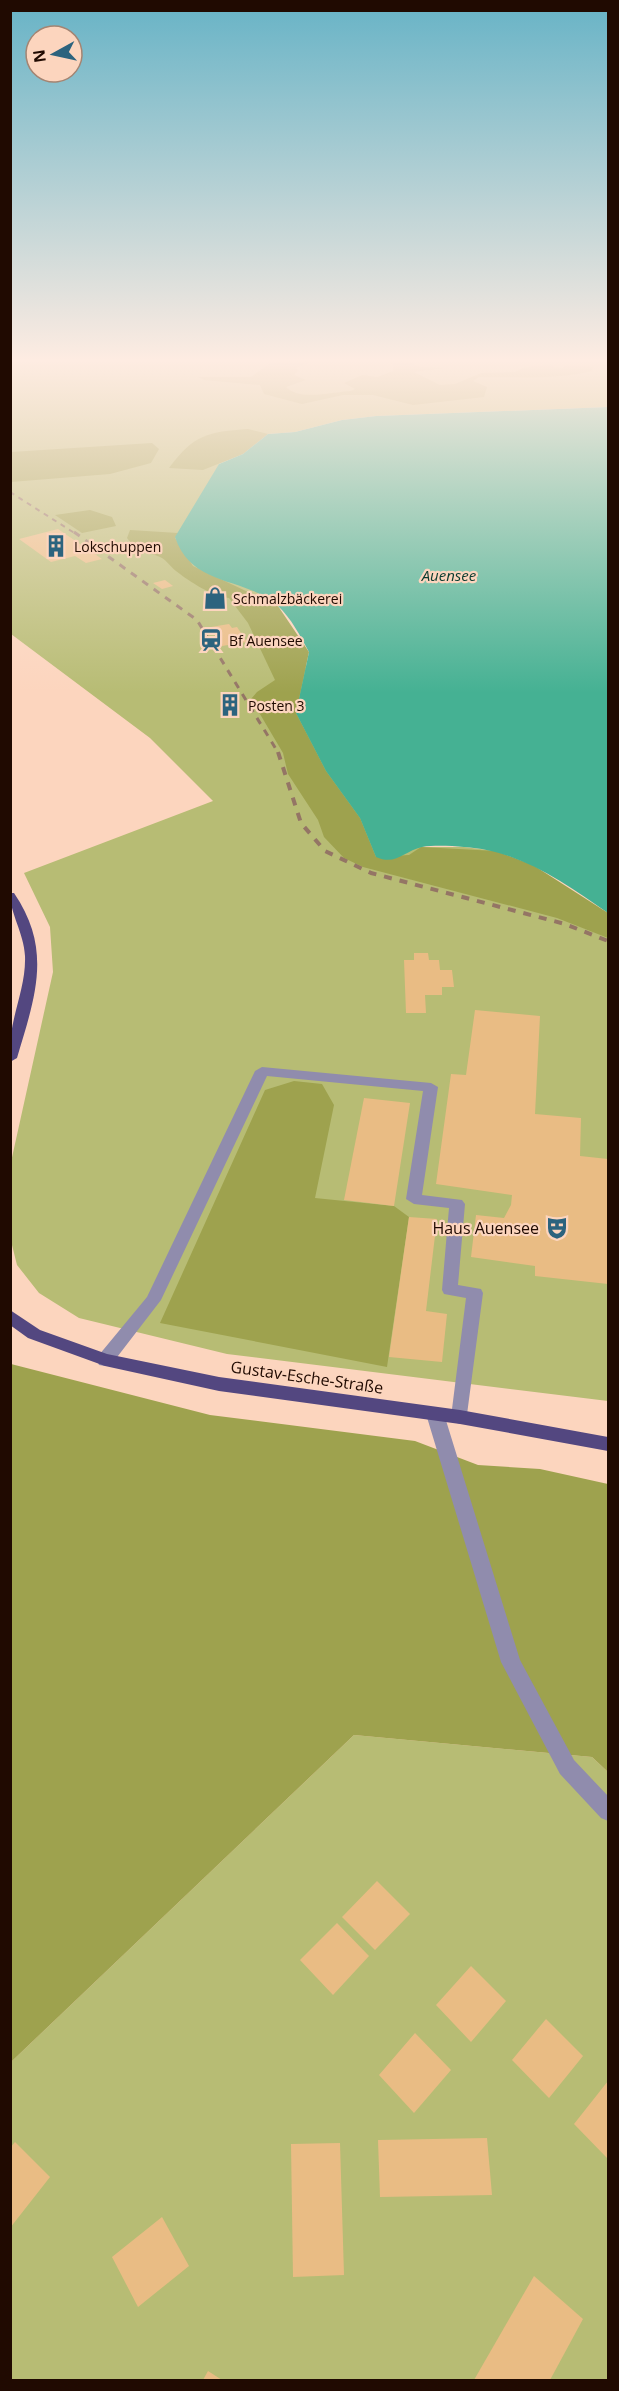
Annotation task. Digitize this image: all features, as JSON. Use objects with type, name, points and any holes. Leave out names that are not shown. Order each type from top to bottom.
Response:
[{"type":"main road","points":[[10,896],[26,922],[31,944],[32,969],[29,996],[10,1058]]},
{"type":"main road","name":"Gustav-Esche-Straße","points":[[10,1316],[34,1335],[105,1360],[219,1384],[460,1417],[609,1444]]},
{"type":"lane","points":[[105,1360],[153,1300],[262,1071],[431,1087],[414,1199],[457,1204],[450,1290],[475,1293],[460,1417]]},
{"type":"lane","points":[[435,1414],[511,1662],[567,1767],[609,1811]]},
{"type":"green space","points":[[11,471],[221,471],[259,595],[421,847],[464,847],[496,851],[608,913],[608,1401],[227,1354],[79,1318],[39,1293],[17,1265],[11,1241],[11,1162],[53,972],[50,927],[24,873],[213,801],[150,738],[11,634]]},
{"type":"green space","points":[[11,471],[123,471],[110,474],[11,482]]},
{"type":"green space","points":[[90,510],[112,517],[116,526],[82,533],[55,515]]},
{"type":"green space","points":[[130,530],[178,533],[175,538],[193,566],[278,606],[309,652],[296,713],[326,771],[360,818],[376,857],[409,855],[421,847],[496,851],[533,865],[608,913],[608,938],[557,918],[363,867],[344,858],[324,837],[318,820],[288,774],[283,753],[251,699],[275,680],[248,623],[229,598],[201,588],[162,558],[135,546],[127,538]]},
{"type":"green space","points":[[294,1081],[322,1084],[334,1105],[315,1198],[394,1206],[409,1217],[387,1367],[160,1323],[265,1090]]},
{"type":"green space","points":[[11,1364],[210,1415],[415,1441],[478,1465],[540,1469],[608,1484],[608,1772],[592,1757],[354,1735],[11,2062]]},
{"type":"green space","points":[[354,1735],[592,1757],[608,1772],[608,2380],[11,2380],[11,2062]]},
{"type":"water","name":"Auensee","points":[[215,471],[608,471],[608,913],[575,890],[540,870],[504,854],[484,849],[432,846],[416,849],[395,859],[376,857],[360,818],[326,771],[296,713],[309,652],[295,628],[283,611],[265,597],[206,573],[194,565],[183,553],[175,537]]},
{"type":"building","name":"Lokschuppen","points":[[58,529],[102,559],[86,563],[75,556],[51,562],[19,539]]},
{"type":"building","points":[[165,580],[173,586],[162,589],[153,583]]},
{"type":"building","points":[[229,624],[232,628],[237,627],[247,642],[222,646],[211,627]]},
{"type":"building","points":[[414,953],[428,953],[429,960],[439,960],[440,970],[452,970],[454,987],[442,987],[442,995],[425,995],[426,1013],[406,1013],[404,960],[414,960]]},
{"type":"building","points":[[475,1010],[540,1016],[535,1114],[581,1118],[580,1156],[608,1159],[608,1284],[535,1276],[535,1266],[471,1257],[476,1215],[504,1218],[511,1205],[512,1195],[436,1184],[451,1074],[466,1075]]},
{"type":"building","points":[[364,1098],[410,1103],[394,1206],[344,1200]]},
{"type":"building","points":[[409,1217],[437,1219],[426,1311],[447,1314],[442,1362],[389,1357]]},
{"type":"building","points":[[377,1881],[410,1914],[375,1950],[342,1917]]},
{"type":"building","points":[[337,1923],[369,1956],[333,1995],[300,1960]]},
{"type":"building","points":[[471,1966],[506,2001],[471,2042],[436,2005]]},
{"type":"building","points":[[546,2019],[583,2056],[549,2098],[512,2060]]},
{"type":"building","points":[[415,2033],[451,2070],[414,2113],[379,2075]]},
{"type":"building","points":[[608,2081],[608,2159],[574,2124]]},
{"type":"building","points":[[487,2138],[492,2195],[380,2197],[378,2140]]},
{"type":"building","points":[[15,2142],[50,2177],[10,2228],[10,2148]]},
{"type":"building","points":[[340,2143],[344,2275],[293,2277],[291,2144]]},
{"type":"building","points":[[162,2217],[189,2266],[138,2307],[112,2257]]},
{"type":"building","points":[[534,2276],[583,2319],[550,2380],[474,2380]]},
{"type":"building","points":[[208,2371],[222,2380],[203,2380]]},
{"type":"railway","points":[[10,492],[76,534]]},
{"type":"railway","points":[[74,532],[197,620],[278,753]]},
{"type":"railway","points":[[278,753],[301,823],[325,851],[371,873],[565,924],[608,941]]},
{"type":"place","name":"Lokschuppen","points":[[56,546]]},
{"type":"place","name":"Schmalzbäckerei","points":[[215,598]]},
{"type":"place","name":"Bf Auensee","points":[[211,640]]},
{"type":"place","name":"Posten 3","points":[[230,705]]},
{"type":"place","name":"Haus Auensee","points":[[557,1228]]}]
